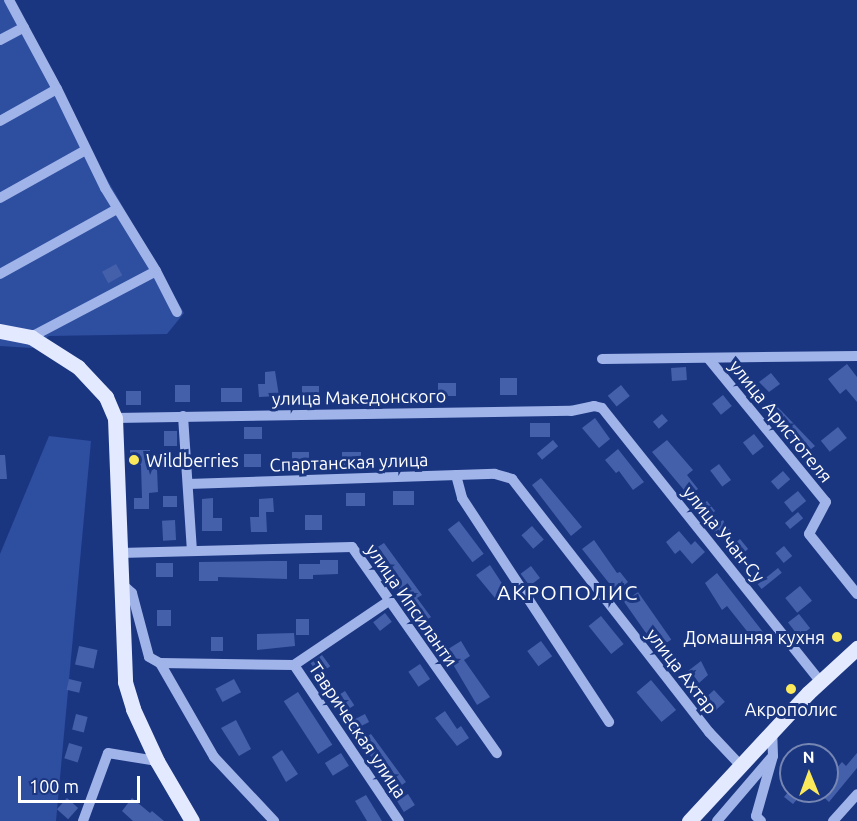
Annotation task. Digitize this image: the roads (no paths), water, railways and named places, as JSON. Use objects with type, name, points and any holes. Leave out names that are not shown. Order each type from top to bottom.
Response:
[{"type":"main road","points":[[0,331],[31,337],[78,367],[106,397],[115,418],[125,682],[133,709],[157,761],[192,821]]},
{"type":"main road","points":[[689,821],[820,681],[857,648]]},
{"type":"street","points":[[9,0],[117,209],[156,271],[177,312]]},
{"type":"street","points":[[0,40],[24,27]]},
{"type":"street","points":[[0,121],[57,89]]},
{"type":"street","points":[[0,198],[86,150]]},
{"type":"street","points":[[0,273],[117,209]]},
{"type":"street","points":[[31,337],[156,271]]},
{"type":"street","points":[[602,359],[857,356]]},
{"type":"street","name":"улица Аристотеля","points":[[708,358],[826,502],[809,534],[857,594]]},
{"type":"street","name":"улица Македонского","points":[[115,418],[571,411],[594,406],[602,408]]},
{"type":"street","name":"улица Учан-Су","points":[[602,408],[820,681]]},
{"type":"street","points":[[183,416],[192,550]]},
{"type":"street","name":"Спартанская улица","points":[[188,484],[495,474],[512,480]]},
{"type":"street","points":[[456,475],[462,498],[609,722]]},
{"type":"street","name":"улица Ахтар","points":[[512,480],[709,732],[741,766]]},
{"type":"street","name":"улица Ипсиланти","points":[[120,553],[352,547],[497,753]]},
{"type":"street","points":[[123,585],[132,593],[149,657],[160,663],[214,757],[274,821]]},
{"type":"street","points":[[294,665],[389,601]]},
{"type":"street","name":"Таврическая улица","points":[[160,663],[294,665],[399,821]]},
{"type":"street","points":[[761,821],[756,816],[773,756],[772,732]]},
{"type":"street","points":[[83,821],[108,753],[157,761]]},
{"type":"street","points":[[717,821],[773,756]]},
{"type":"street","points":[[833,821],[857,795]]},
{"type":"place","name":"Wildberries","points":[[134,460]]},
{"type":"place","name":"Домашняя кухня","points":[[837,637]]},
{"type":"place","name":"Акрополис","points":[[791,689]]},
{"type":"district","name":"АКРОПОЛИС","points":[[568,592]]}]
